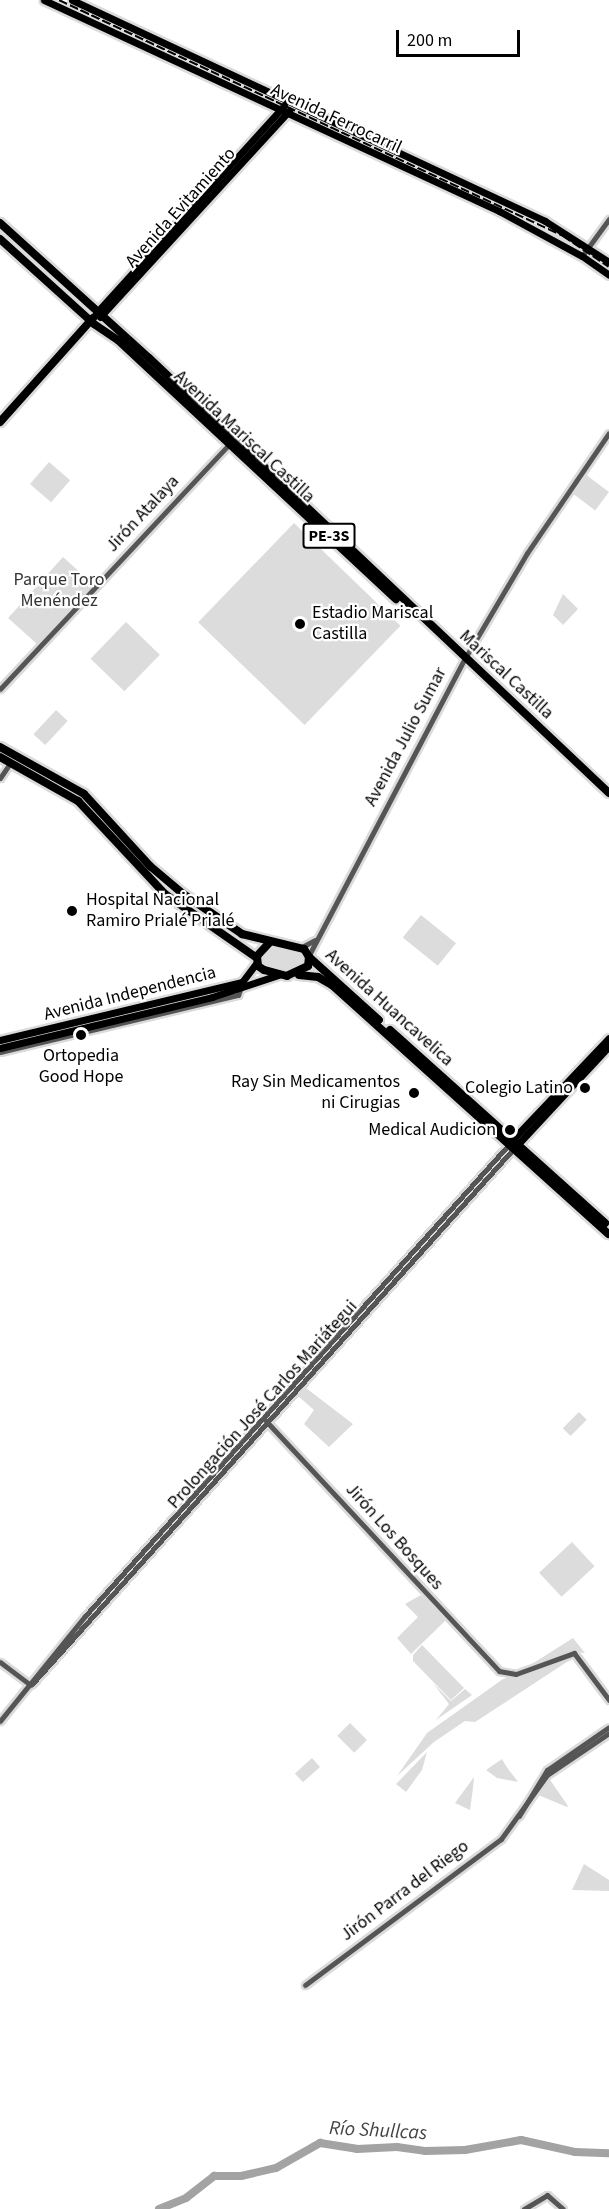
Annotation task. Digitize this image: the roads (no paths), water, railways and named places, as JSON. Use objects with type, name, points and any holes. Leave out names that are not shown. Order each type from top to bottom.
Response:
[{"type":"highway","name":"Avenida Mariscal Castilla","points":[[0,223],[200,406],[232,441]]},
{"type":"highway","name":"Avenida Mariscal Castilla","points":[[0,239],[91,324],[110,333],[232,441],[464,660]]},
{"type":"highway","name":"Avenida Evitamiento","points":[[0,422],[98,315]]},
{"type":"highway","name":"Mariscal Castilla","points":[[464,660],[609,793]]},
{"type":"highway","name":"Mariscal Castilla","points":[[464,660],[609,800]]},
{"type":"highway","points":[[0,747],[84,794],[105,822]]},
{"type":"highway","points":[[0,757],[78,801],[105,822],[150,866],[257,960],[264,970],[278,975],[291,975],[306,969],[309,956],[300,948],[242,934],[207,914]]},
{"type":"highway","points":[[257,960],[260,948],[269,942]]},
{"type":"highway","name":"Avenida Huancavelica","points":[[309,956],[609,1234]]},
{"type":"highway","name":"Avenida Huancavelica","points":[[291,975],[318,977],[332,985],[609,1227]]},
{"type":"main road","name":"Avenida Ferrocarril","points":[[44,0],[499,211],[582,256],[609,275]]},
{"type":"main road","name":"Avenida Ferrocarril","points":[[72,0],[545,221],[589,247],[609,262]]},
{"type":"main road","name":"Avenida Evitamiento","points":[[98,315],[291,104]]},
{"type":"main road","name":"Avenida Independencia","points":[[0,1040],[242,982],[257,960]]},
{"type":"main road","name":"Avenida Independencia","points":[[0,1050],[241,987],[278,975]]},
{"type":"main road","points":[[514,1144],[609,1038]]},
{"type":"main road","points":[[514,1144],[609,1046]]},
{"type":"street","points":[[582,256],[609,219]]},
{"type":"street","name":"Avenida Julio Sumar","points":[[309,956],[315,940],[464,660],[527,553],[609,433]]},
{"type":"street","name":"Jirón Atalaya","points":[[0,689],[232,441]]},
{"type":"street","points":[[0,778],[10,763]]},
{"type":"street","points":[[300,948],[315,940]]},
{"type":"street","name":"Prolongación José Carlos Mariátegui","points":[[0,1721],[265,1420],[514,1144]]},
{"type":"street","name":"Jirón Los Bosques","points":[[265,1420],[504,1675],[543,1666],[574,1653],[609,1700]]},
{"type":"street","points":[[0,1662],[30,1685]]},
{"type":"street","name":"Jirón Parra del Riego","points":[[518,1818],[546,1770],[609,1727]]},
{"type":"street","name":"Jirón Parra del Riego","points":[[305,1985],[501,1839],[552,1771],[609,1733]]},
{"type":"street","points":[[524,2209],[547,2195],[563,2209]]},
{"type":"waterway","name":"Río Shullcas","points":[[159,2209],[186,2198],[214,2176],[241,2176],[276,2168],[320,2143],[357,2149],[397,2147],[425,2151],[465,2150],[521,2140],[575,2152],[609,2153]]},
{"type":"railway","points":[[59,0],[563,236],[609,267]]},
{"type":"place","name":"Estadio Mariscal Castilla","points":[[300,624]]},
{"type":"place","name":"Hospital Nacional Ramiro Prialé Prialé","points":[[72,911]]},
{"type":"place","name":"Ortopedia Good Hope","points":[[81,1035]]},
{"type":"place","name":"Colegio Latino","points":[[585,1088]]},
{"type":"place","name":"Ray Sin Medicamentos ni Cirugias","points":[[414,1093]]},
{"type":"place","name":"Medical Audicion","points":[[510,1130]]},
{"type":"park label","name":"Parque Toro Menéndez","points":[[59,591]]}]
